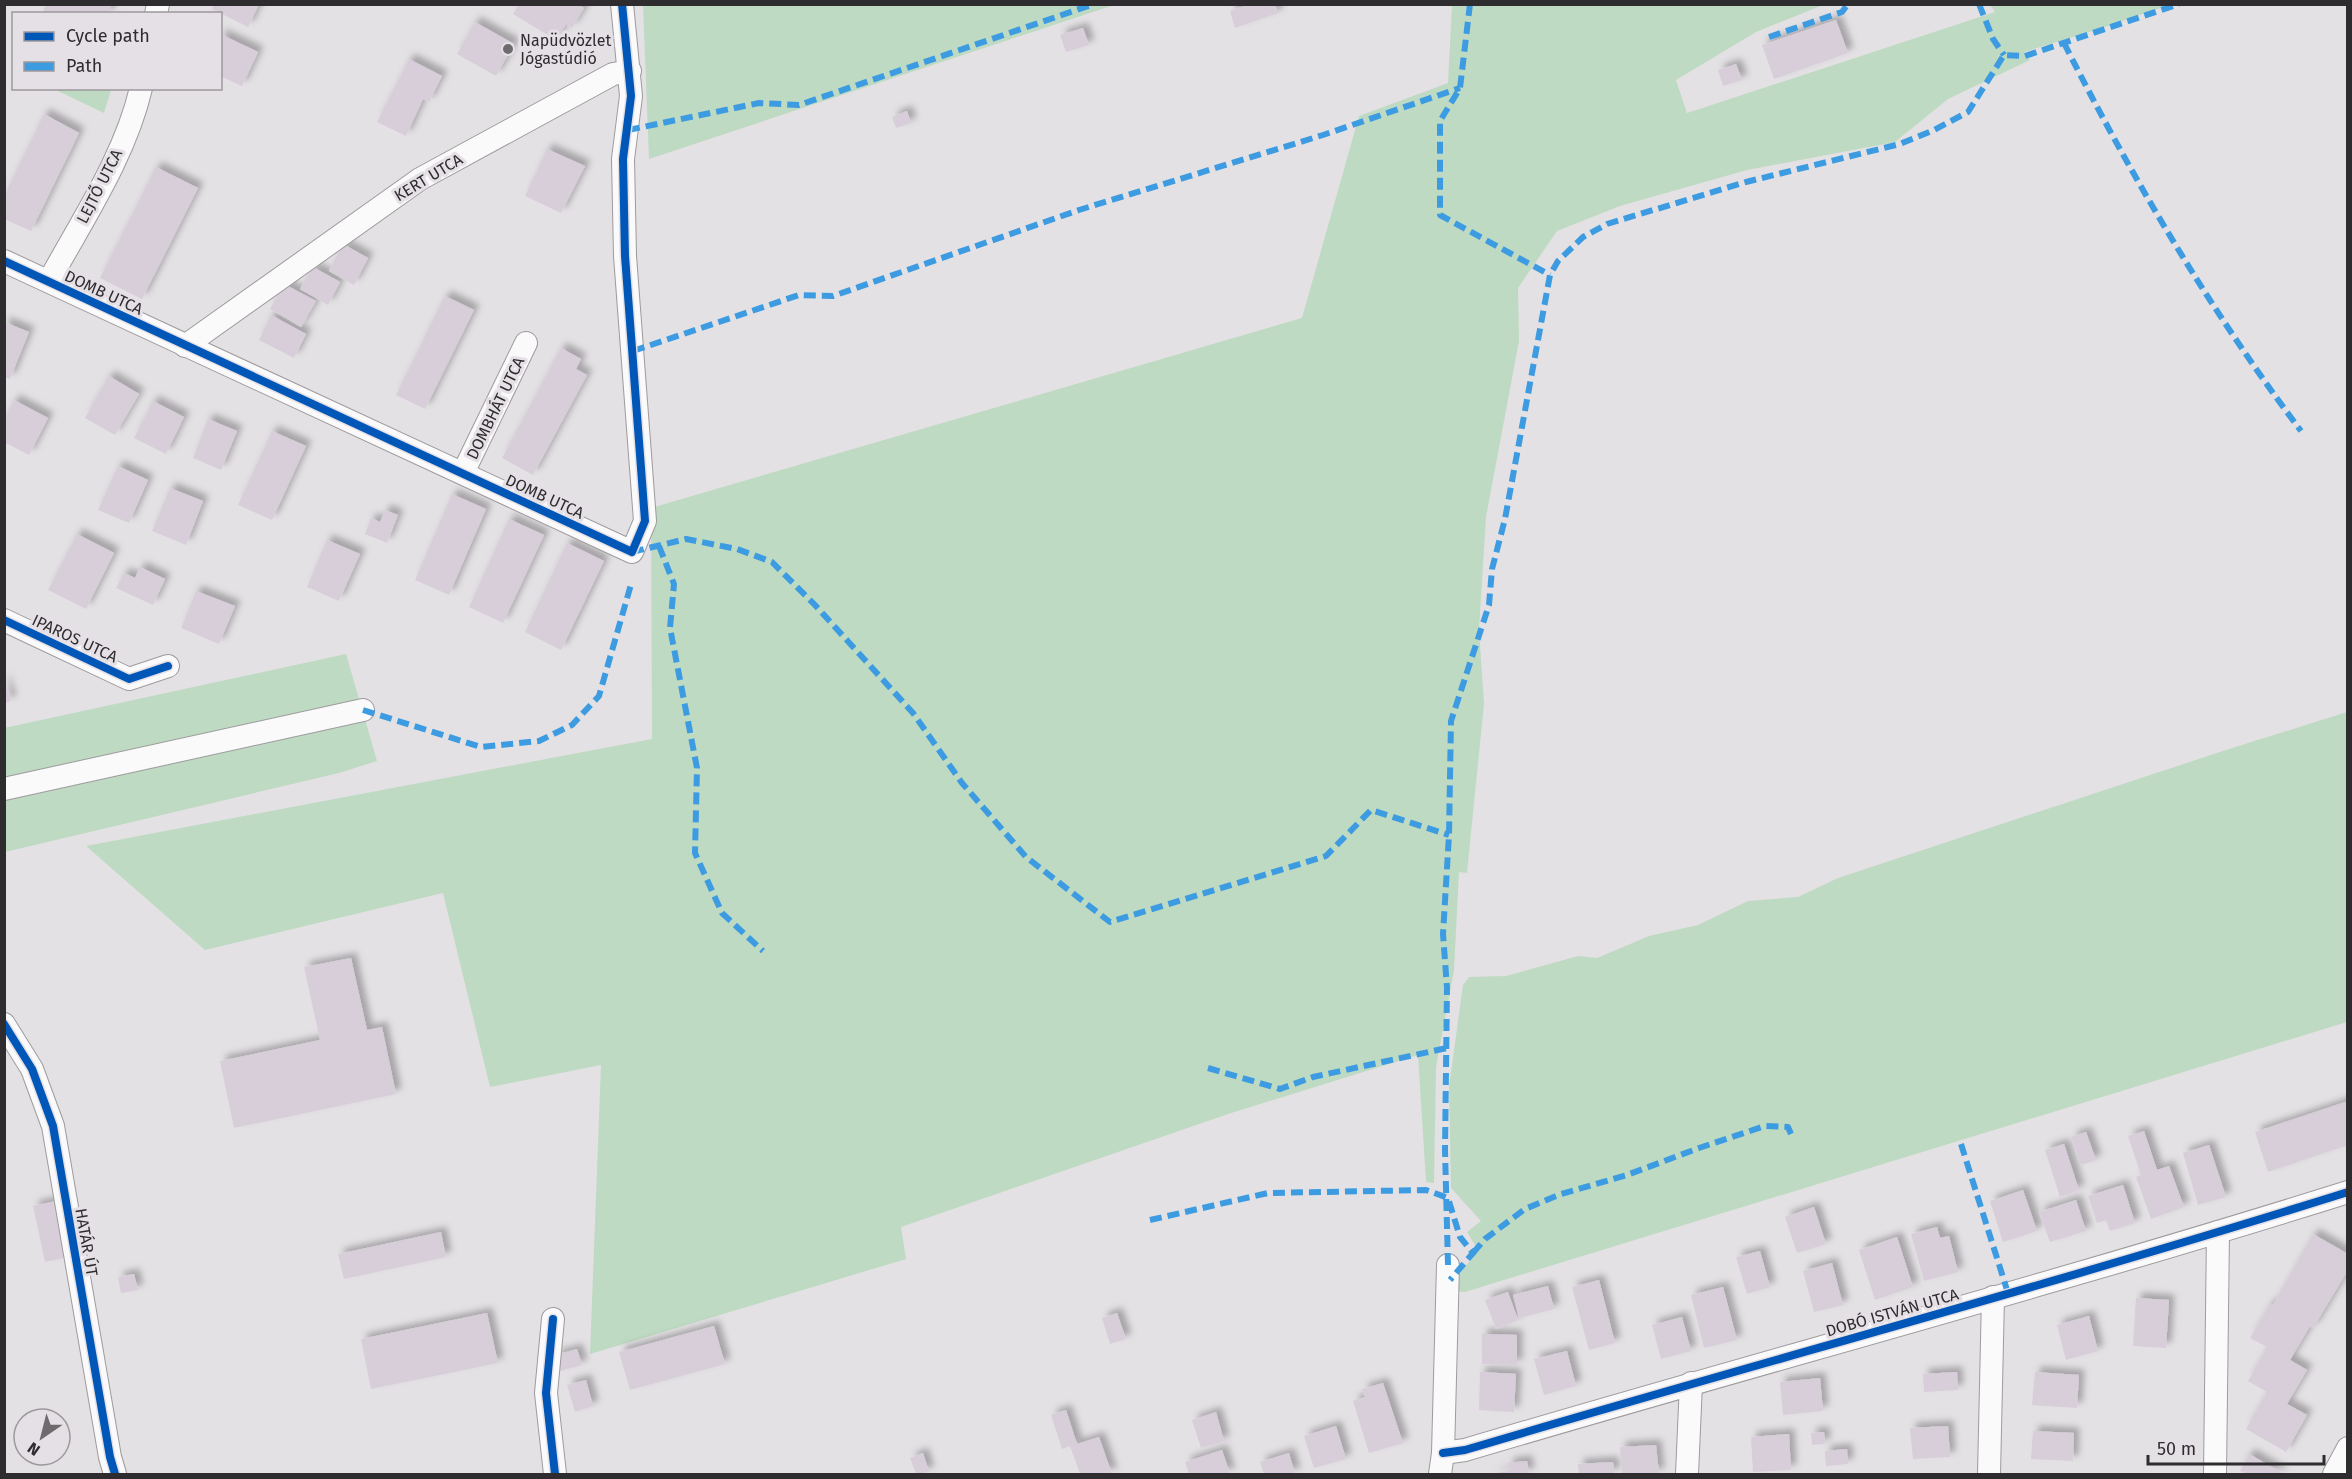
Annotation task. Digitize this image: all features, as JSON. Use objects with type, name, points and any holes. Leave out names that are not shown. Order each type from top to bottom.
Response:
[{"type":"street","points":[[622,4],[630,71]]},
{"type":"street","name":"KERT UTCA","points":[[185,346],[420,179],[613,74],[630,71]]},
{"type":"street","name":"DOMB UTCA","points":[[4,261],[632,552],[645,521],[625,256],[624,159],[631,96],[630,71]]},
{"type":"street","name":"LEJTŐ UTCA","points":[[49,281],[112,164],[136,112],[141,90]]},
{"type":"street","name":"DOMBHÁT UTCA","points":[[463,473],[526,343]]},
{"type":"street","name":"IPAROS UTCA","points":[[4,620],[129,679],[168,666]]},
{"type":"street","points":[[4,789],[363,710]]},
{"type":"street","name":"HATÁR ÚT","points":[[4,1024],[32,1069],[53,1126],[106,1435],[115,1474]]},
{"type":"street","name":"DOBÓ ISTVÁN UTCA","points":[[1442,1464],[1465,1450],[2218,1232],[2348,1192]]},
{"type":"street","points":[[2215,1474],[2218,1232]]},
{"type":"street","points":[[1442,1464],[1448,1265]]},
{"type":"street","points":[[1989,1474],[1993,1297]]},
{"type":"street","points":[[553,1319],[546,1393],[555,1474]]},
{"type":"street","points":[[1688,1474],[1691,1383]]},
{"type":"street","points":[[2334,1474],[2348,1448]]},
{"type":"green space","points":[[643,4],[1114,4],[1114,5],[649,159]]},
{"type":"green space","points":[[1452,5],[1823,5],[1756,32],[1676,80],[1687,113],[1995,12],[1990,5],[2169,5],[2024,52],[2030,60],[1948,99],[1895,142],[1747,170],[1620,206],[1557,231],[1518,288],[1519,341],[1486,517],[1479,629],[1484,704],[1467,873],[1459,872],[1454,970],[1436,1067],[1434,1183],[1426,1182],[1418,1055],[1228,1114],[901,1227],[906,1259],[590,1354],[601,1065],[490,1087],[443,893],[205,950],[86,846],[652,739],[651,508],[1302,318],[1359,116],[1448,83]]},
{"type":"green space","points":[[56,90],[111,90],[104,113]]},
{"type":"green space","points":[[346,654],[377,761],[339,773],[5,852],[4,728]]},
{"type":"green space","points":[[2347,712],[2347,1022],[1465,1292],[1451,1291],[1459,1275],[1478,1250],[1467,1232],[1481,1221],[1451,1188],[1449,1087],[1463,985],[1469,977],[1506,976],[1578,956],[1597,958],[1649,936],[1698,925],[1748,901],[1798,897],[1838,878]]},
{"type":"building","points":[[46,4],[112,4],[109,12],[43,12]]},
{"type":"building","points":[[214,4],[259,4],[248,27],[212,9]]},
{"type":"building","points":[[519,4],[578,4],[584,8],[572,28],[566,24],[556,40],[513,14]]},
{"type":"building","points":[[1249,4],[1275,4],[1278,13],[1235,28],[1230,11]]},
{"type":"building","points":[[1836,20],[1848,53],[1774,79],[1762,45]]},
{"type":"building","points":[[475,22],[514,44],[496,76],[457,54]]},
{"type":"building","points":[[1083,28],[1089,45],[1066,52],[1060,35]]},
{"type":"building","points":[[222,35],[258,52],[242,86],[222,77]]},
{"type":"building","points":[[409,59],[442,76],[429,102],[423,99],[406,136],[377,122]]},
{"type":"building","points":[[1736,64],[1742,80],[1723,86],[1718,70]]},
{"type":"building","points":[[907,111],[911,123],[896,128],[892,117]]},
{"type":"building","points":[[44,114],[79,133],[31,231],[4,219],[4,196]]},
{"type":"building","points":[[547,149],[585,166],[561,213],[525,196]]},
{"type":"building","points":[[156,167],[198,188],[142,299],[100,278]]},
{"type":"building","points":[[343,244],[368,258],[354,285],[329,271]]},
{"type":"building","points":[[313,267],[340,282],[328,305],[300,289]]},
{"type":"building","points":[[284,284],[316,301],[301,327],[270,309]]},
{"type":"building","points":[[445,296],[474,310],[425,409],[396,395]]},
{"type":"building","points":[[271,315],[306,334],[294,358],[259,340]]},
{"type":"building","points":[[4,322],[29,332],[10,379],[4,377]]},
{"type":"building","points":[[561,348],[581,359],[576,369],[587,375],[533,475],[502,458]]},
{"type":"building","points":[[109,376],[139,394],[115,435],[85,418]]},
{"type":"building","points":[[14,400],[48,418],[29,455],[4,442],[4,419]]},
{"type":"building","points":[[153,401],[184,417],[166,454],[134,438]]},
{"type":"building","points":[[208,419],[237,431],[221,470],[193,458]]},
{"type":"building","points":[[272,431],[306,446],[272,520],[238,505]]},
{"type":"building","points":[[118,466],[148,480],[129,523],[98,510]]},
{"type":"building","points":[[170,488],[203,501],[186,545],[152,531]]},
{"type":"building","points":[[452,494],[486,509],[449,595],[415,580]]},
{"type":"building","points":[[385,510],[398,515],[387,543],[365,534],[371,518],[380,522]]},
{"type":"building","points":[[509,519],[544,535],[503,623],[469,607]]},
{"type":"building","points":[[77,534],[114,553],[86,609],[48,590]]},
{"type":"building","points":[[327,540],[360,554],[339,601],[307,587]]},
{"type":"building","points":[[567,543],[604,561],[561,650],[525,632]]},
{"type":"building","points":[[140,567],[165,579],[153,605],[116,588],[124,573],[135,578]]},
{"type":"building","points":[[196,591],[235,606],[219,644],[181,628]]},
{"type":"building","points":[[4,678],[11,701],[4,703]]},
{"type":"building","points":[[351,958],[367,1030],[382,1027],[396,1094],[234,1128],[220,1061],[320,1040],[304,967]]},
{"type":"building","points":[[2348,1101],[2348,1145],[2268,1172],[2255,1132]]},
{"type":"building","points":[[2144,1131],[2157,1170],[2169,1166],[2184,1207],[2151,1219],[2136,1177],[2141,1175],[2128,1136]]},
{"type":"building","points":[[2086,1132],[2096,1160],[2081,1165],[2071,1137]]},
{"type":"building","points":[[2064,1144],[2079,1190],[2060,1197],[2045,1150]]},
{"type":"building","points":[[2209,1145],[2226,1197],[2198,1205],[2183,1153]]},
{"type":"building","points":[[2123,1185],[2135,1223],[2110,1231],[2106,1220],[2097,1223],[2088,1196]]},
{"type":"building","points":[[2023,1190],[2037,1231],[2003,1242],[1990,1201]]},
{"type":"building","points":[[2076,1200],[2086,1231],[2050,1242],[2039,1212]]},
{"type":"building","points":[[56,1201],[67,1257],[45,1262],[33,1206]]},
{"type":"building","points":[[1814,1207],[1826,1244],[1797,1253],[1785,1217]]},
{"type":"building","points":[[1937,1227],[1940,1238],[1949,1236],[1958,1272],[1924,1281],[1911,1234]]},
{"type":"building","points":[[441,1232],[446,1257],[344,1279],[338,1254]]},
{"type":"building","points":[[2313,1234],[2348,1254],[2348,1270],[2313,1328],[2310,1326],[2290,1360],[2307,1370],[2287,1404],[2307,1415],[2286,1452],[2246,1429],[2267,1392],[2248,1381],[2267,1347],[2250,1338],[2270,1304],[2273,1305]]},
{"type":"building","points":[[1897,1237],[1913,1287],[1875,1300],[1859,1250]]},
{"type":"building","points":[[1760,1251],[1770,1287],[1747,1294],[1736,1257]]},
{"type":"building","points":[[1832,1263],[1843,1305],[1814,1312],[1803,1271]]},
{"type":"building","points":[[134,1274],[138,1290],[121,1293],[118,1277]]},
{"type":"building","points":[[1599,1280],[1615,1343],[1589,1350],[1572,1287]]},
{"type":"building","points":[[1548,1286],[1554,1309],[1519,1318],[1513,1295]]},
{"type":"building","points":[[1723,1287],[1737,1340],[1704,1348],[1691,1295]]},
{"type":"building","points":[[1508,1292],[1518,1320],[1496,1329],[1485,1300]]},
{"type":"building","points":[[2136,1298],[2169,1300],[2166,1348],[2133,1346]]},
{"type":"building","points":[[487,1313],[498,1363],[371,1389],[361,1339]]},
{"type":"building","points":[[1117,1313],[1126,1339],[1110,1344],[1102,1318]]},
{"type":"building","points":[[2089,1316],[2098,1351],[2066,1360],[2057,1325]]},
{"type":"building","points":[[1682,1317],[1691,1351],[1661,1359],[1652,1325]]},
{"type":"building","points":[[714,1326],[725,1364],[630,1390],[619,1352]]},
{"type":"building","points":[[1482,1334],[1517,1335],[1517,1365],[1482,1364]]},
{"type":"building","points":[[577,1349],[582,1365],[560,1371],[555,1355]]},
{"type":"building","points":[[1567,1351],[1576,1386],[1544,1395],[1534,1359]]},
{"type":"building","points":[[1480,1372],[1516,1374],[1514,1412],[1479,1410]]},
{"type":"building","points":[[1957,1372],[1958,1390],[1924,1392],[1923,1374]]},
{"type":"building","points":[[2035,1372],[2079,1375],[2077,1408],[2032,1405]]},
{"type":"building","points":[[1820,1378],[1823,1411],[1783,1415],[1780,1382]]},
{"type":"building","points":[[586,1380],[593,1406],[575,1412],[567,1385]]},
{"type":"building","points":[[1383,1383],[1403,1443],[1369,1453],[1353,1401],[1365,1397],[1362,1389]]},
{"type":"building","points":[[1066,1410],[1077,1444],[1099,1437],[1112,1474],[1080,1474],[1070,1446],[1062,1449],[1051,1415]]},
{"type":"building","points":[[1216,1412],[1224,1441],[1201,1448],[1192,1420]]},
{"type":"building","points":[[1336,1426],[1346,1459],[1314,1468],[1304,1436]]},
{"type":"building","points":[[1948,1426],[1950,1457],[1913,1459],[1910,1428]]},
{"type":"building","points":[[2033,1431],[2074,1433],[2073,1461],[2031,1459]]},
{"type":"building","points":[[1824,1432],[1825,1444],[1812,1445],[1811,1433]]},
{"type":"building","points":[[1789,1434],[1791,1470],[1753,1472],[1751,1437]]},
{"type":"building","points":[[1656,1445],[1659,1474],[1622,1474],[1620,1447]]},
{"type":"building","points":[[1847,1449],[1848,1464],[1826,1466],[1825,1451]]},
{"type":"building","points":[[1222,1450],[1230,1474],[1189,1474],[1185,1462]]},
{"type":"building","points":[[923,1453],[929,1472],[916,1474],[910,1458]]},
{"type":"building","points":[[1289,1453],[1295,1474],[1264,1474],[1260,1462]]},
{"type":"building","points":[[2249,1454],[2284,1474],[2247,1474],[2240,1471]]},
{"type":"building","points":[[1527,1461],[1529,1474],[1490,1474],[1509,1471],[1508,1463]]},
{"type":"building","points":[[1613,1462],[1614,1474],[1579,1474],[1578,1464]]},
{"type":"marked path","points":[[628,130],[759,103],[799,105],[1094,4]]},
{"type":"marked path","points":[[1470,4],[1460,88],[1440,121],[1440,215],[1550,275]]},
{"type":"marked path","points":[[1769,37],[1842,12],[1848,4]]},
{"type":"marked path","points":[[1979,4],[1993,39],[2004,55]]},
{"type":"marked path","points":[[1448,1265],[1445,1150],[1447,988],[1443,934],[1449,835],[1451,721],[1489,605],[1492,569],[1505,519],[1550,275],[1558,261],[1583,237],[1607,224],[1746,182],[1900,144],[1934,130],[1968,112],[2004,55],[2025,56],[2179,4]]},
{"type":"marked path","points":[[2064,43],[2117,144],[2174,242],[2235,338],[2301,431]]},
{"type":"marked path","points":[[633,351],[799,295],[833,296],[1079,210],[1323,135],[1460,88]]},
{"type":"marked path","points":[[632,552],[686,539],[737,549],[772,562],[815,605],[913,713],[962,783],[1026,857],[1110,922],[1326,856],[1371,810],[1449,835]]},
{"type":"marked path","points":[[659,546],[674,584],[670,628],[697,768],[695,853],[722,913],[763,951]]},
{"type":"marked path","points":[[363,710],[481,747],[539,741],[572,725],[599,696],[632,581]]},
{"type":"marked path","points":[[1208,1068],[1280,1089],[1313,1077],[1447,1048]]},
{"type":"marked path","points":[[1473,1253],[1485,1239],[1525,1209],[1561,1194],[1627,1175],[1765,1126],[1788,1127],[1791,1134]]},
{"type":"marked path","points":[[1961,1144],[2008,1293]]},
{"type":"marked path","points":[[1150,1220],[1268,1193],[1426,1190],[1448,1198],[1460,1237],[1473,1253],[1450,1280]]},
{"type":"cycle path","points":[[4,261],[632,552],[645,521],[625,256],[623,159],[631,96],[622,4]]},
{"type":"cycle path","points":[[4,620],[129,679],[168,666]]},
{"type":"cycle path","points":[[4,1024],[32,1069],[53,1126],[110,1457],[115,1474]]},
{"type":"cycle path","points":[[1443,1453],[1465,1450],[2017,1291],[2348,1192]]},
{"type":"cycle path","points":[[553,1319],[546,1393],[555,1474]]},
{"type":"place","name":"Napüdvözlet Jógastúdió","points":[[508,49]]}]
